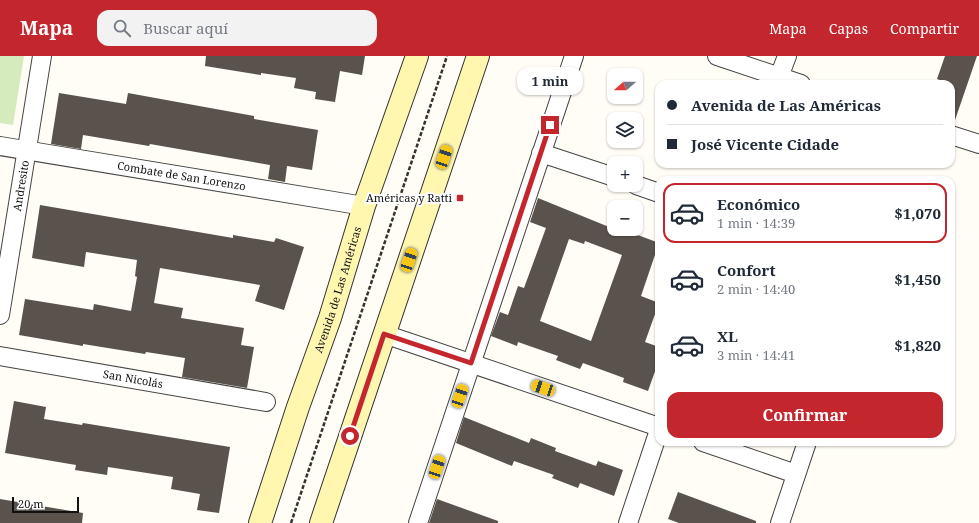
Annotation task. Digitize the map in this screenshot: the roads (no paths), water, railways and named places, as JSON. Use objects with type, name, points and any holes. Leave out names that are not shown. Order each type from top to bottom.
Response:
[{"type":"main road","name":"Avenida de Las Américas","points":[[260,523],[298,407],[330,318],[364,206],[417,56]]},
{"type":"main road","points":[[321,523],[478,56]]},
{"type":"street","name":"Andresito","points":[[0,315],[42,56]]},
{"type":"street","points":[[418,523],[574,56]]},
{"type":"street","points":[[717,56],[788,80]]},
{"type":"street","points":[[779,77],[787,56]]},
{"type":"street","points":[[955,135],[979,144]]},
{"type":"street","name":"Combate de San Lorenzo","points":[[0,146],[26,149],[364,206]]},
{"type":"street","points":[[541,153],[607,176]]},
{"type":"street","points":[[643,187],[655,192]]},
{"type":"street","points":[[384,334],[655,427]]},
{"type":"street","name":"San Nicolás","points":[[0,356],[266,402]]},
{"type":"street","points":[[628,523],[655,440]]},
{"type":"street","points":[[715,446],[796,474]]},
{"type":"street","points":[[780,523],[806,446]]},
{"type":"place","name":"Américas y Ratti","points":[[460,198]]}]
